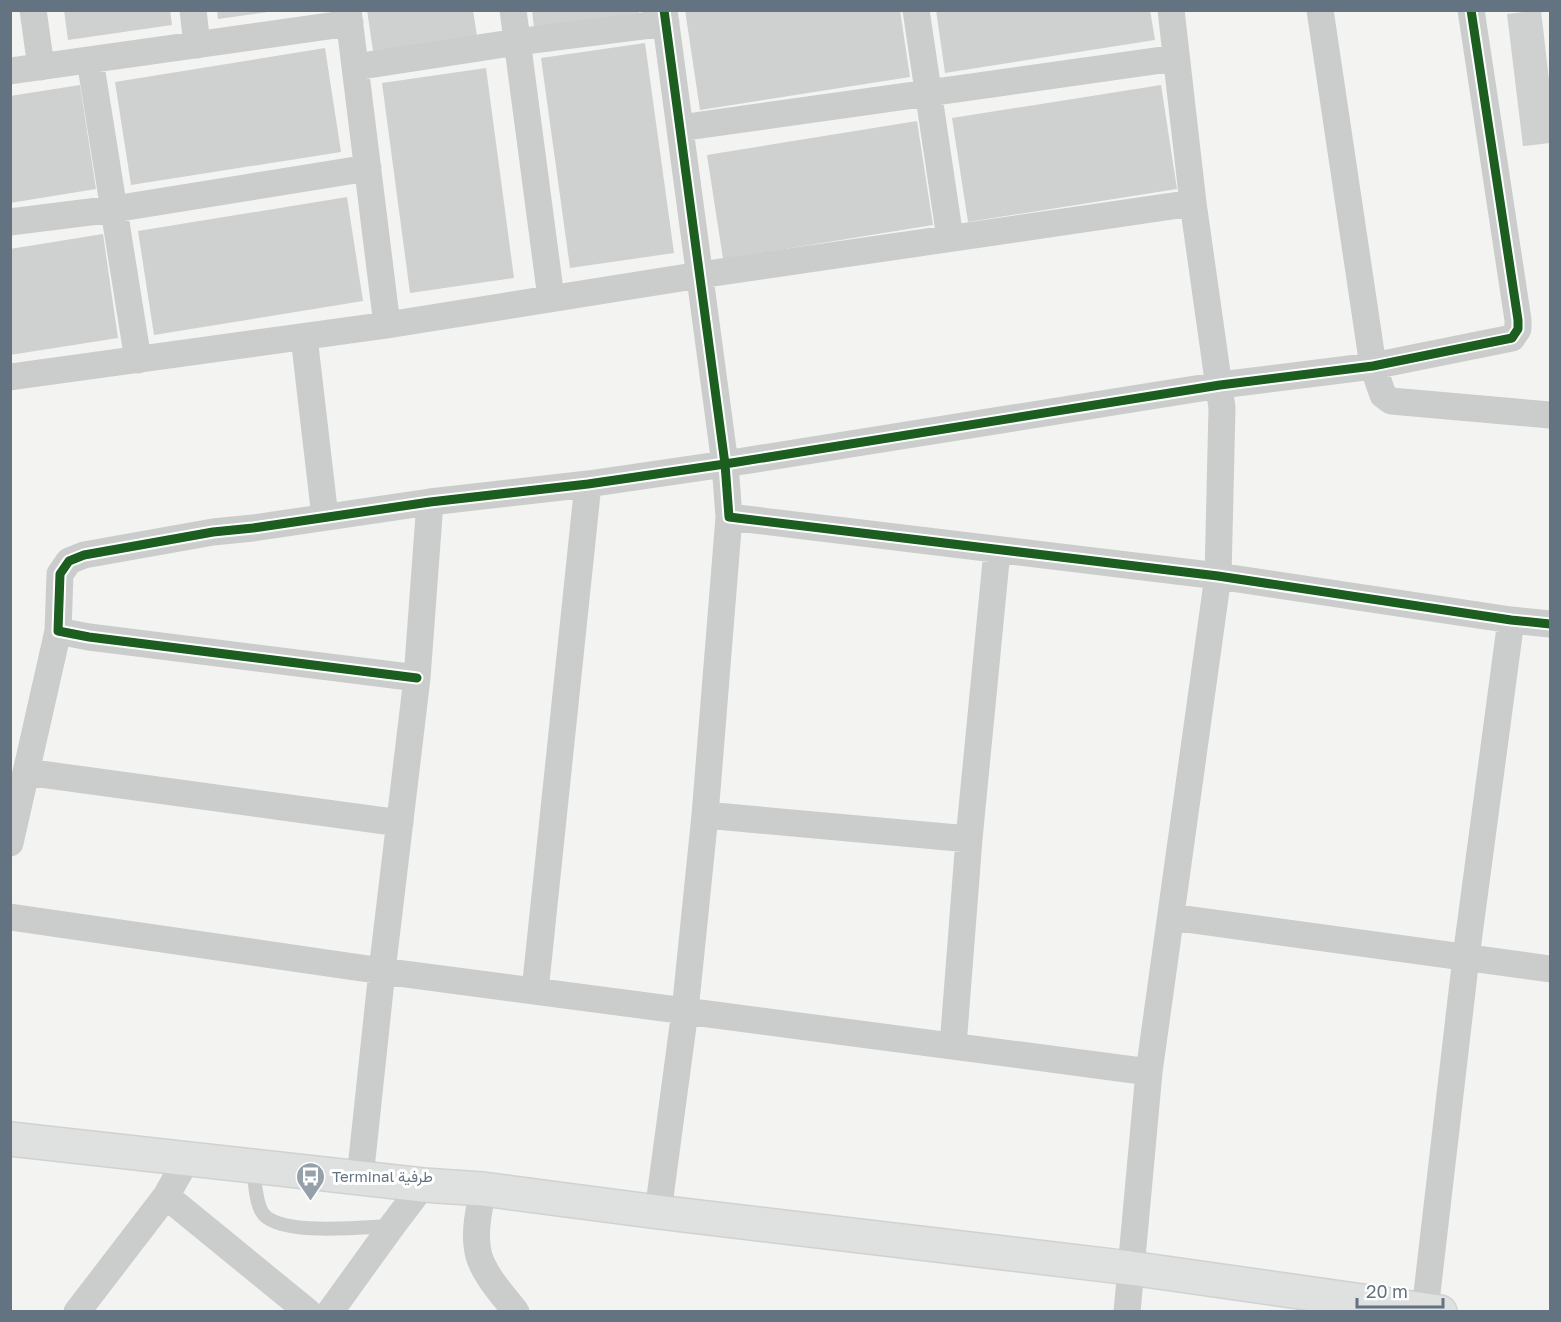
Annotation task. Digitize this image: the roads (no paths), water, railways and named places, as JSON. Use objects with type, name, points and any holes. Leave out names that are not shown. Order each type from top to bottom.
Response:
[{"type":"main road","points":[[10,1139],[423,1185],[483,1189],[1131,1268],[1433,1311]]},
{"type":"street","points":[[33,10],[40,67]]},
{"type":"street","points":[[193,10],[197,45]]},
{"type":"street","points":[[513,10],[551,298]]},
{"type":"street","points":[[916,10],[950,238]]},
{"type":"street","points":[[1127,1311],[1149,1072],[1218,576],[1222,408],[1193,203],[1171,10]]},
{"type":"street","points":[[1320,10],[1373,366],[1383,395],[1391,401],[1551,415]]},
{"type":"street","points":[[10,843],[58,631],[60,574],[69,561],[84,555],[213,532],[430,502],[588,484],[1220,385],[1373,366],[1512,338],[1518,328],[1471,10]]},
{"type":"street","points":[[10,71],[197,45],[349,17],[387,325]]},
{"type":"street","points":[[355,67],[665,17],[725,464],[729,517],[705,814],[685,1011],[658,1212]]},
{"type":"street","points":[[680,128],[1176,58]]},
{"type":"street","points":[[90,60],[138,360]]},
{"type":"street","points":[[10,222],[114,209],[368,168]]},
{"type":"street","points":[[10,377],[387,325],[700,274],[1193,203]]},
{"type":"street","points":[[304,337],[325,517]]},
{"type":"street","points":[[535,991],[588,484]]},
{"type":"street","points":[[360,1178],[417,678],[430,502]]},
{"type":"street","points":[[729,517],[1218,576],[1551,624]]},
{"type":"street","points":[[953,1046],[969,839],[998,551]]},
{"type":"street","points":[[1433,1311],[1466,957],[1511,620]]},
{"type":"street","points":[[58,631],[89,637],[417,678]]},
{"type":"street","points":[[26,772],[400,823]]},
{"type":"street","points":[[705,814],[969,839]]},
{"type":"street","points":[[10,917],[382,971],[1149,1072]]},
{"type":"street","points":[[1171,917],[1551,969]]},
{"type":"street","points":[[76,1311],[166,1196],[187,1160]]},
{"type":"street","points":[[330,1311],[423,1185]]},
{"type":"street","points":[[483,1189],[477,1224],[479,1256],[491,1280],[516,1311]]},
{"type":"street","points":[[166,1196],[308,1311]]},
{"type":"lane","points":[[252,1166],[259,1206],[268,1219],[284,1225],[316,1229],[392,1226]]},
{"type":"place","name":"Terminal طرفية","points":[[311,1202]]}]
